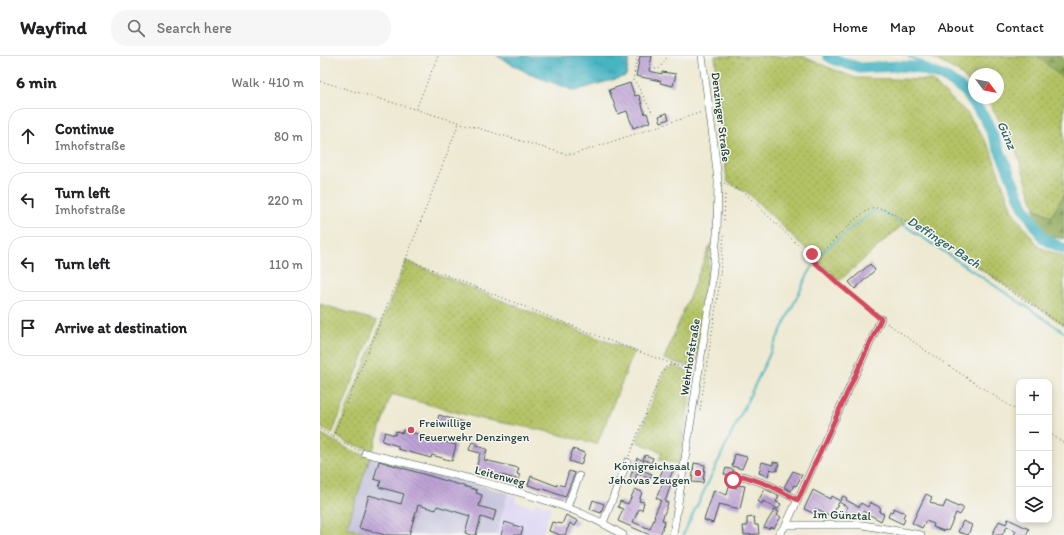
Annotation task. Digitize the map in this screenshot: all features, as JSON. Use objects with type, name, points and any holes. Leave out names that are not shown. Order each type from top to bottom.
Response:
[{"type":"street","name":"Denzinger Straße","points":[[702,56],[718,181]]},
{"type":"street","name":"Wehrhofstraße","points":[[674,535],[709,305],[717,234],[718,181]]},
{"type":"street","points":[[778,535],[786,525],[798,500],[881,319]]},
{"type":"street","name":"Leitenweg","points":[[365,453],[497,486],[567,507],[603,523],[623,535]]},
{"type":"street","points":[[603,523],[627,462]]},
{"type":"street","points":[[567,507],[579,476]]},
{"type":"street","points":[[736,479],[743,476],[769,485],[798,500]]},
{"type":"street","name":"Im Günztal","points":[[786,525],[863,525],[921,535]]},
{"type":"path","points":[[416,110],[438,56]]},
{"type":"path","points":[[637,56],[634,81],[652,114]]},
{"type":"path","points":[[655,69],[659,69],[668,56]]},
{"type":"path","points":[[320,81],[565,154],[574,154],[710,110]]},
{"type":"path","points":[[333,437],[406,259],[459,123]]},
{"type":"path","points":[[731,185],[745,193],[807,255],[881,319],[935,357],[1016,410]]},
{"type":"path","points":[[807,255],[825,247],[864,213],[877,208],[892,213],[1064,326]]},
{"type":"path","points":[[406,259],[613,342],[675,365],[688,368]]},
{"type":"path","points":[[627,462],[661,374],[667,366],[675,365]]},
{"type":"path","points":[[320,429],[351,448],[365,453]]},
{"type":"path","points":[[1052,435],[1064,443]]},
{"type":"shaded area","points":[[370,457],[508,493],[496,535],[376,535],[347,527]]},
{"type":"shaded area","points":[[508,493],[516,496],[515,501],[534,507],[536,502],[551,507],[542,535],[496,535]]},
{"type":"green space","points":[[715,56],[804,56],[855,78],[931,80],[968,114],[990,149],[1012,211],[1039,247],[1064,257],[1064,325],[908,220],[839,281],[748,193],[727,181]]},
{"type":"green space","points":[[929,56],[1037,56],[1064,79],[1064,195],[1051,217],[1035,208],[1015,147],[990,104],[1004,104],[1004,68],[968,68],[968,81],[957,71]]},
{"type":"green space","points":[[1037,56],[1062,56],[1064,58],[1064,79]]},
{"type":"green space","points":[[1064,195],[1064,239],[1049,236],[1034,218],[1035,208],[1051,217]]},
{"type":"green space","points":[[711,243],[697,360],[694,367],[691,367],[664,359]]},
{"type":"green space","points":[[406,261],[634,352],[597,444],[541,430],[477,418],[391,394],[373,450],[347,443],[336,436]]},
{"type":"green space","points":[[320,304],[377,321],[332,434],[320,427]]},
{"type":"green space","points":[[674,366],[692,373],[693,377],[679,464],[659,460],[662,452],[637,442],[662,376],[665,370]]},
{"type":"green space","points":[[320,433],[350,450],[370,457],[347,527],[376,535],[320,535]]},
{"type":"water","points":[[497,56],[630,56],[626,76],[575,91],[529,74]]},
{"type":"building","points":[[640,56],[652,56],[649,71],[662,74],[662,72],[676,74],[673,86],[660,83],[661,81],[636,76]]},
{"type":"building","points":[[630,83],[635,96],[639,95],[645,114],[647,113],[650,122],[633,128],[627,111],[618,114],[609,90]]},
{"type":"building","points":[[667,113],[669,119],[661,122],[659,116]]},
{"type":"building","points":[[870,264],[875,270],[855,289],[849,282]]},
{"type":"building","points":[[439,415],[466,423],[464,429],[437,421]]},
{"type":"building","points":[[403,430],[456,445],[452,461],[432,455],[431,458],[398,449],[398,446],[382,441],[385,432],[395,435],[396,431],[402,433]]},
{"type":"building","points":[[472,442],[477,444],[476,446],[487,449],[484,460],[519,468],[517,474],[520,475],[519,480],[498,474],[498,476],[476,469],[480,453],[469,450]]},
{"type":"building","points":[[573,449],[585,453],[581,465],[569,461]]},
{"type":"building","points":[[735,454],[747,457],[742,469],[732,466]]},
{"type":"building","points":[[645,455],[653,458],[651,463],[643,459]]},
{"type":"building","points":[[637,458],[644,461],[640,469],[652,474],[650,479],[637,473],[635,480],[630,478]]},
{"type":"building","points":[[379,461],[477,490],[476,493],[482,495],[479,506],[496,511],[493,521],[481,517],[476,535],[471,535],[465,533],[470,516],[437,506],[436,510],[418,505],[409,535],[385,535],[359,528],[369,495],[401,504],[404,494],[379,487],[381,481],[374,479]]},
{"type":"building","points":[[762,462],[773,465],[773,462],[779,463],[777,471],[770,469],[768,476],[759,473]]},
{"type":"building","name":"Königreichsaal Jehovas Zeugen","points":[[694,463],[705,465],[703,483],[692,482]]},
{"type":"building","points":[[668,465],[674,468],[668,482],[659,478],[664,467],[667,468]]},
{"type":"building","points":[[726,468],[734,470],[731,476],[724,474]]},
{"type":"building","points":[[569,471],[575,473],[565,497],[528,485],[531,476],[557,486],[557,484],[564,486]]},
{"type":"building","points":[[793,471],[802,475],[796,486],[794,485],[791,491],[784,487]]},
{"type":"building","points":[[664,481],[671,484],[665,502],[668,503],[662,520],[665,521],[660,535],[650,535],[618,521],[623,509],[618,507],[620,501],[628,504],[635,489],[642,492],[639,501],[644,502],[642,510],[639,509],[633,522],[650,529],[661,500],[656,498]]},
{"type":"building","points":[[736,485],[745,486],[740,509],[719,504],[713,523],[704,520],[714,490],[727,495],[729,486],[736,488]]},
{"type":"building","points":[[765,489],[779,496],[776,502],[781,504],[778,509],[763,501],[762,504],[758,501]]},
{"type":"building","points":[[813,490],[830,499],[831,496],[840,501],[843,496],[847,498],[846,500],[859,507],[861,503],[868,507],[870,502],[881,508],[879,512],[884,514],[881,521],[863,511],[861,514],[858,512],[855,516],[845,511],[848,507],[839,502],[833,514],[831,513],[829,516],[815,509],[813,513],[804,509]]},
{"type":"building","points":[[926,494],[932,497],[930,502],[943,508],[946,501],[958,507],[964,508],[960,515],[956,513],[948,531],[933,527],[934,524],[926,521],[922,528],[912,523]]},
{"type":"building","points":[[593,500],[604,504],[601,513],[590,509]]},
{"type":"building","points":[[894,508],[905,513],[903,524],[888,517],[890,511],[892,512]]},
{"type":"building","points":[[775,509],[779,512],[777,515],[781,517],[774,528],[770,527],[769,529],[764,527]]},
{"type":"building","points":[[566,515],[578,521],[575,526],[570,523],[565,535],[558,535],[549,531],[552,522],[562,524]]},
{"type":"building","points":[[754,517],[755,525],[758,525],[759,534],[744,535],[743,526],[747,526],[747,518]]},
{"type":"building","points":[[1008,519],[1029,529],[1026,535],[1014,535],[1016,531],[1007,526],[1002,535],[992,535],[999,521],[1006,524]]},
{"type":"building","points":[[963,521],[972,525],[968,535],[958,532]]},
{"type":"building","points":[[505,522],[523,528],[521,535],[501,535]]},
{"type":"waterway","name":"Günz","points":[[828,56],[860,68],[897,66],[915,67],[945,77],[965,91],[986,120],[1023,206],[1044,239],[1064,249]]},
{"type":"waterway","points":[[908,56],[931,67],[945,77]]},
{"type":"waterway","name":"Deffinger Bach","points":[[818,258],[820,254],[872,212],[882,212],[889,215],[1064,332]]},
{"type":"waterway","name":"Deffinger Bach","points":[[683,535],[813,266]]},
{"type":"place","name":"Freiwillige Feuerwehr Denzingen","points":[[411,430]]},
{"type":"place","name":"Königreichsaal Jehovas Zeugen","points":[[698,473]]},
{"type":"route","points":[[733,480],[743,476],[769,485],[798,500],[881,319],[807,255],[812,254]]}]
